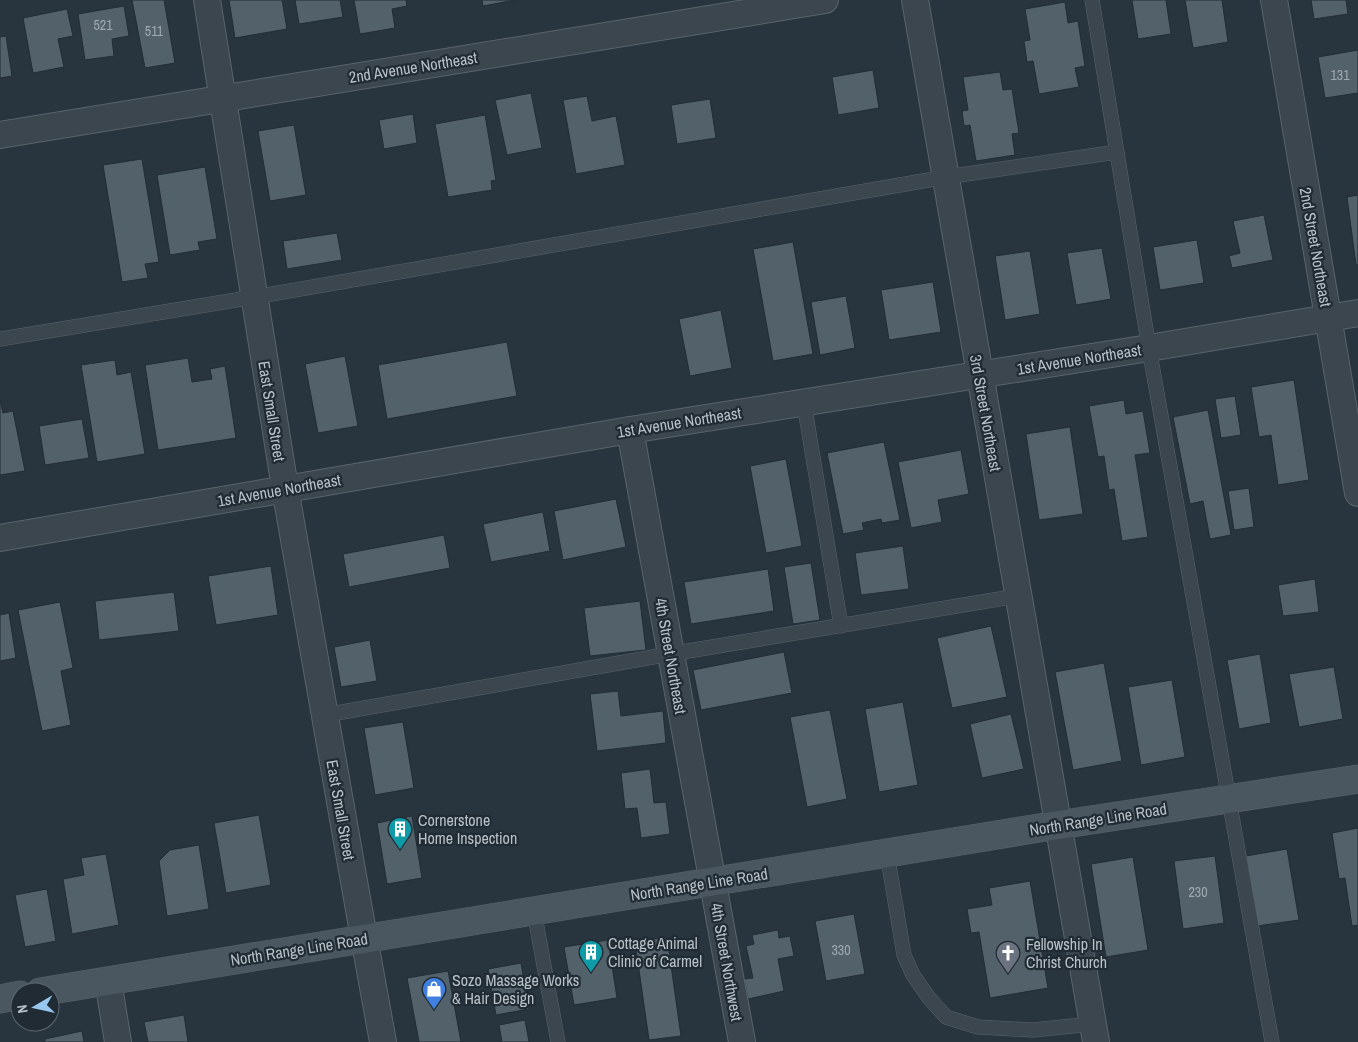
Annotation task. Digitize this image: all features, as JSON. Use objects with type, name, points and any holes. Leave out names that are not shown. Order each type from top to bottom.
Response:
[{"type":"main road","name":"North Range Line Road","points":[[60,989],[1058,825],[1358,779]]},
{"type":"street","name":"East Small Street","points":[[207,0],[285,488],[364,939],[384,1042]]},
{"type":"street","name":"2nd Avenue Northeast","points":[[0,135],[826,0]]},
{"type":"street","name":"3rd Street Northeast","points":[[915,0],[1094,1033]]},
{"type":"street","name":"2nd Street Northeast","points":[[1274,0],[1358,493]]},
{"type":"street","name":"1st Avenue Northeast","points":[[0,538],[630,430],[1358,313]]},
{"type":"street","name":"4th Street Northeast","points":[[630,430],[713,882]]},
{"type":"street","name":"4th Street Northwest","points":[[713,882],[742,1042]]},
{"type":"street","points":[[108,981],[118,1042]]},
{"type":"lane","points":[[1092,0],[1149,348],[1272,1042]]},
{"type":"lane","points":[[0,339],[254,298],[946,177],[1117,152]]},
{"type":"lane","points":[[804,403],[841,626]]},
{"type":"lane","points":[[324,714],[1018,596]]},
{"type":"lane","points":[[887,853],[904,955],[913,975],[929,998],[946,1017],[978,1027],[1094,1033]]},
{"type":"lane","points":[[534,911],[558,1042]]},
{"type":"building","points":[[132,0],[164,0],[175,63],[145,68]]},
{"type":"building","points":[[229,0],[282,0],[287,29],[235,38]]},
{"type":"building","points":[[295,0],[340,0],[343,17],[299,24]]},
{"type":"building","points":[[354,0],[406,0],[407,6],[392,9],[395,28],[360,34]]},
{"type":"building","points":[[482,0],[515,0],[483,6]]},
{"type":"building","points":[[1132,0],[1166,0],[1171,34],[1138,39]]},
{"type":"building","points":[[1185,0],[1222,0],[1228,42],[1193,48]]},
{"type":"building","points":[[1311,0],[1346,0],[1348,14],[1314,19]]},
{"type":"building","points":[[1065,2],[1068,23],[1078,21],[1085,66],[1075,68],[1079,87],[1039,94],[1033,61],[1027,62],[1024,41],[1030,40],[1025,9]]},
{"type":"building","points":[[124,6],[129,36],[112,39],[114,56],[85,60],[78,14]]},
{"type":"building","points":[[67,9],[73,36],[58,39],[64,67],[33,73],[23,18]]},
{"type":"building","points":[[6,36],[12,76],[0,78],[0,37]]},
{"type":"building","points":[[1358,50],[1358,93],[1325,98],[1318,57]]},
{"type":"building","points":[[873,70],[879,108],[838,115],[832,77]]},
{"type":"building","points":[[1000,72],[1003,90],[1012,89],[1019,133],[1012,134],[1015,155],[976,161],[970,125],[964,126],[962,111],[968,110],[963,77]]},
{"type":"building","points":[[531,93],[542,148],[507,155],[495,100]]},
{"type":"building","points":[[587,96],[592,121],[616,116],[625,165],[576,174],[563,100]]},
{"type":"building","points":[[710,99],[716,138],[677,144],[671,105]]},
{"type":"building","points":[[413,114],[417,143],[384,149],[379,120]]},
{"type":"building","points":[[485,115],[496,180],[491,181],[492,190],[448,197],[435,124]]},
{"type":"building","points":[[294,125],[306,195],[270,201],[258,131]]},
{"type":"building","points":[[142,159],[159,262],[145,264],[148,278],[122,282],[103,165]]},
{"type":"building","points":[[205,167],[217,239],[198,242],[200,250],[170,255],[157,175]]},
{"type":"building","points":[[1358,195],[1358,265],[1356,265],[1347,197]]},
{"type":"building","points":[[1264,215],[1273,260],[1232,268],[1229,256],[1240,253],[1233,221]]},
{"type":"building","points":[[337,233],[342,260],[287,269],[283,241]]},
{"type":"building","points":[[1197,240],[1204,283],[1160,290],[1153,247]]},
{"type":"building","points":[[793,242],[813,354],[773,361],[753,249]]},
{"type":"building","points":[[1102,248],[1111,299],[1076,305],[1067,253]]},
{"type":"building","points":[[1030,251],[1040,314],[1005,320],[995,256]]},
{"type":"building","points":[[933,282],[941,332],[889,340],[881,290]]},
{"type":"building","points":[[846,296],[855,348],[820,355],[811,302]]},
{"type":"building","points":[[721,310],[732,368],[690,376],[679,319]]},
{"type":"building","points":[[507,342],[517,396],[387,419],[378,365]]},
{"type":"building","points":[[345,356],[358,426],[318,433],[305,364]]},
{"type":"building","points":[[188,358],[192,382],[212,379],[210,369],[225,366],[236,438],[158,450],[145,365]]},
{"type":"building","points":[[115,360],[117,375],[131,372],[145,454],[97,462],[81,365]]},
{"type":"building","points":[[1294,380],[1309,480],[1278,485],[1271,435],[1259,437],[1251,387]]},
{"type":"building","points":[[1235,396],[1241,435],[1221,438],[1215,399]]},
{"type":"building","points":[[0,399],[3,413],[13,411],[25,471],[0,475]]},
{"type":"building","points":[[1124,400],[1126,414],[1143,411],[1150,453],[1135,455],[1148,537],[1122,541],[1114,489],[1109,490],[1104,456],[1098,457],[1089,406]]},
{"type":"building","points":[[1208,410],[1231,535],[1210,539],[1203,501],[1190,504],[1173,417]]},
{"type":"building","points":[[82,419],[89,458],[45,465],[39,426]]},
{"type":"building","points":[[1070,427],[1083,514],[1039,520],[1026,434]]},
{"type":"building","points":[[884,442],[900,520],[882,523],[881,519],[862,523],[864,530],[843,534],[827,453]]},
{"type":"building","points":[[961,450],[969,494],[938,500],[942,522],[911,528],[898,462]]},
{"type":"building","points":[[786,459],[802,546],[766,553],[750,466]]},
{"type":"building","points":[[1249,488],[1254,527],[1234,530],[1228,491]]},
{"type":"building","points":[[616,499],[626,547],[563,560],[554,511]]},
{"type":"building","points":[[543,512],[550,551],[491,562],[483,524]]},
{"type":"building","points":[[444,535],[450,568],[349,587],[343,554]]},
{"type":"building","points":[[903,546],[909,589],[861,595],[855,553]]},
{"type":"building","points":[[811,563],[820,620],[793,624],[784,567]]},
{"type":"building","points":[[271,566],[278,615],[216,625],[208,576]]},
{"type":"building","points":[[768,569],[774,611],[691,624],[684,582]]},
{"type":"building","points":[[1315,579],[1319,612],[1283,616],[1278,585]]},
{"type":"building","points":[[174,592],[179,631],[99,640],[95,601]]},
{"type":"building","points":[[640,601],[646,650],[590,656],[584,608]]},
{"type":"building","points":[[60,602],[73,668],[61,671],[71,725],[42,731],[18,610]]},
{"type":"building","points":[[9,613],[16,658],[0,661],[0,615]]},
{"type":"building","points":[[991,626],[1007,697],[952,708],[937,638]]},
{"type":"building","points":[[370,640],[377,681],[341,687],[334,647]]},
{"type":"building","points":[[784,652],[792,693],[701,710],[693,670]]},
{"type":"building","points":[[1260,654],[1271,723],[1239,729],[1227,660]]},
{"type":"building","points":[[1104,663],[1122,761],[1073,770],[1055,672]]},
{"type":"building","points":[[1334,667],[1343,719],[1299,727],[1289,674]]},
{"type":"building","points":[[1172,680],[1185,757],[1141,765],[1128,687]]},
{"type":"building","points":[[618,691],[621,716],[663,711],[666,743],[597,751],[590,694]]},
{"type":"building","points":[[903,702],[918,785],[879,792],[865,709]]},
{"type":"building","points":[[830,710],[847,799],[807,807],[790,717]]},
{"type":"building","points":[[1011,714],[1024,769],[982,778],[970,724]]},
{"type":"building","points":[[403,722],[414,788],[375,795],[364,728]]},
{"type":"building","points":[[650,769],[654,803],[666,802],[670,834],[641,838],[637,808],[625,809],[621,773]]},
{"type":"building","points":[[259,815],[271,885],[226,893],[214,823]]},
{"type":"building","name":"Cornerstone Home Inspection","points":[[412,816],[422,878],[387,884],[377,823]]},
{"type":"building","points":[[1358,828],[1358,925],[1352,926],[1345,878],[1339,879],[1332,833]]},
{"type":"building","points":[[199,845],[209,909],[167,916],[159,861],[170,850]]},
{"type":"building","points":[[1287,849],[1299,920],[1257,926],[1246,856]]},
{"type":"building","points":[[106,854],[119,925],[72,934],[63,879],[84,875],[81,858]]},
{"type":"building","points":[[1215,856],[1224,923],[1183,929],[1174,861]]},
{"type":"building","points":[[1133,857],[1148,950],[1106,957],[1091,864]]},
{"type":"building","points":[[1030,881],[1048,988],[990,998],[979,932],[971,933],[967,909],[992,905],[989,888]]},
{"type":"building","points":[[47,889],[56,941],[25,947],[15,895]]},
{"type":"building","points":[[854,914],[865,974],[826,981],[815,921]]},
{"type":"building","points":[[778,930],[779,938],[790,936],[794,956],[778,959],[784,991],[748,999],[744,979],[753,978],[746,946],[754,944],[752,935]]},
{"type":"building","points":[[667,937],[681,1036],[649,1040],[635,942]]},
{"type":"building","name":"Cottage Animal Clinic of Carmel","points":[[608,940],[617,998],[574,1005],[564,947]]},
{"type":"building","points":[[521,963],[529,1009],[496,1015],[488,969]]},
{"type":"building","name":"Sozo Massage Works & Hair Design","points":[[448,971],[461,1042],[419,1042],[407,978]]},
{"type":"building","points":[[184,1015],[188,1042],[148,1042],[144,1022]]},
{"type":"building","points":[[525,1020],[529,1042],[502,1042],[499,1025]]},
{"type":"building","points":[[82,1031],[84,1042],[45,1042],[45,1039]]},
{"type":"place","name":"Cornerstone Home Inspection","points":[[400,850]]},
{"type":"place","name":"Cottage Animal Clinic of Carmel","points":[[591,973]]},
{"type":"place","name":"Fellowship In Christ Church","points":[[1008,974]]},
{"type":"place","name":"Sozo Massage Works & Hair Design","points":[[434,1010]]}]
